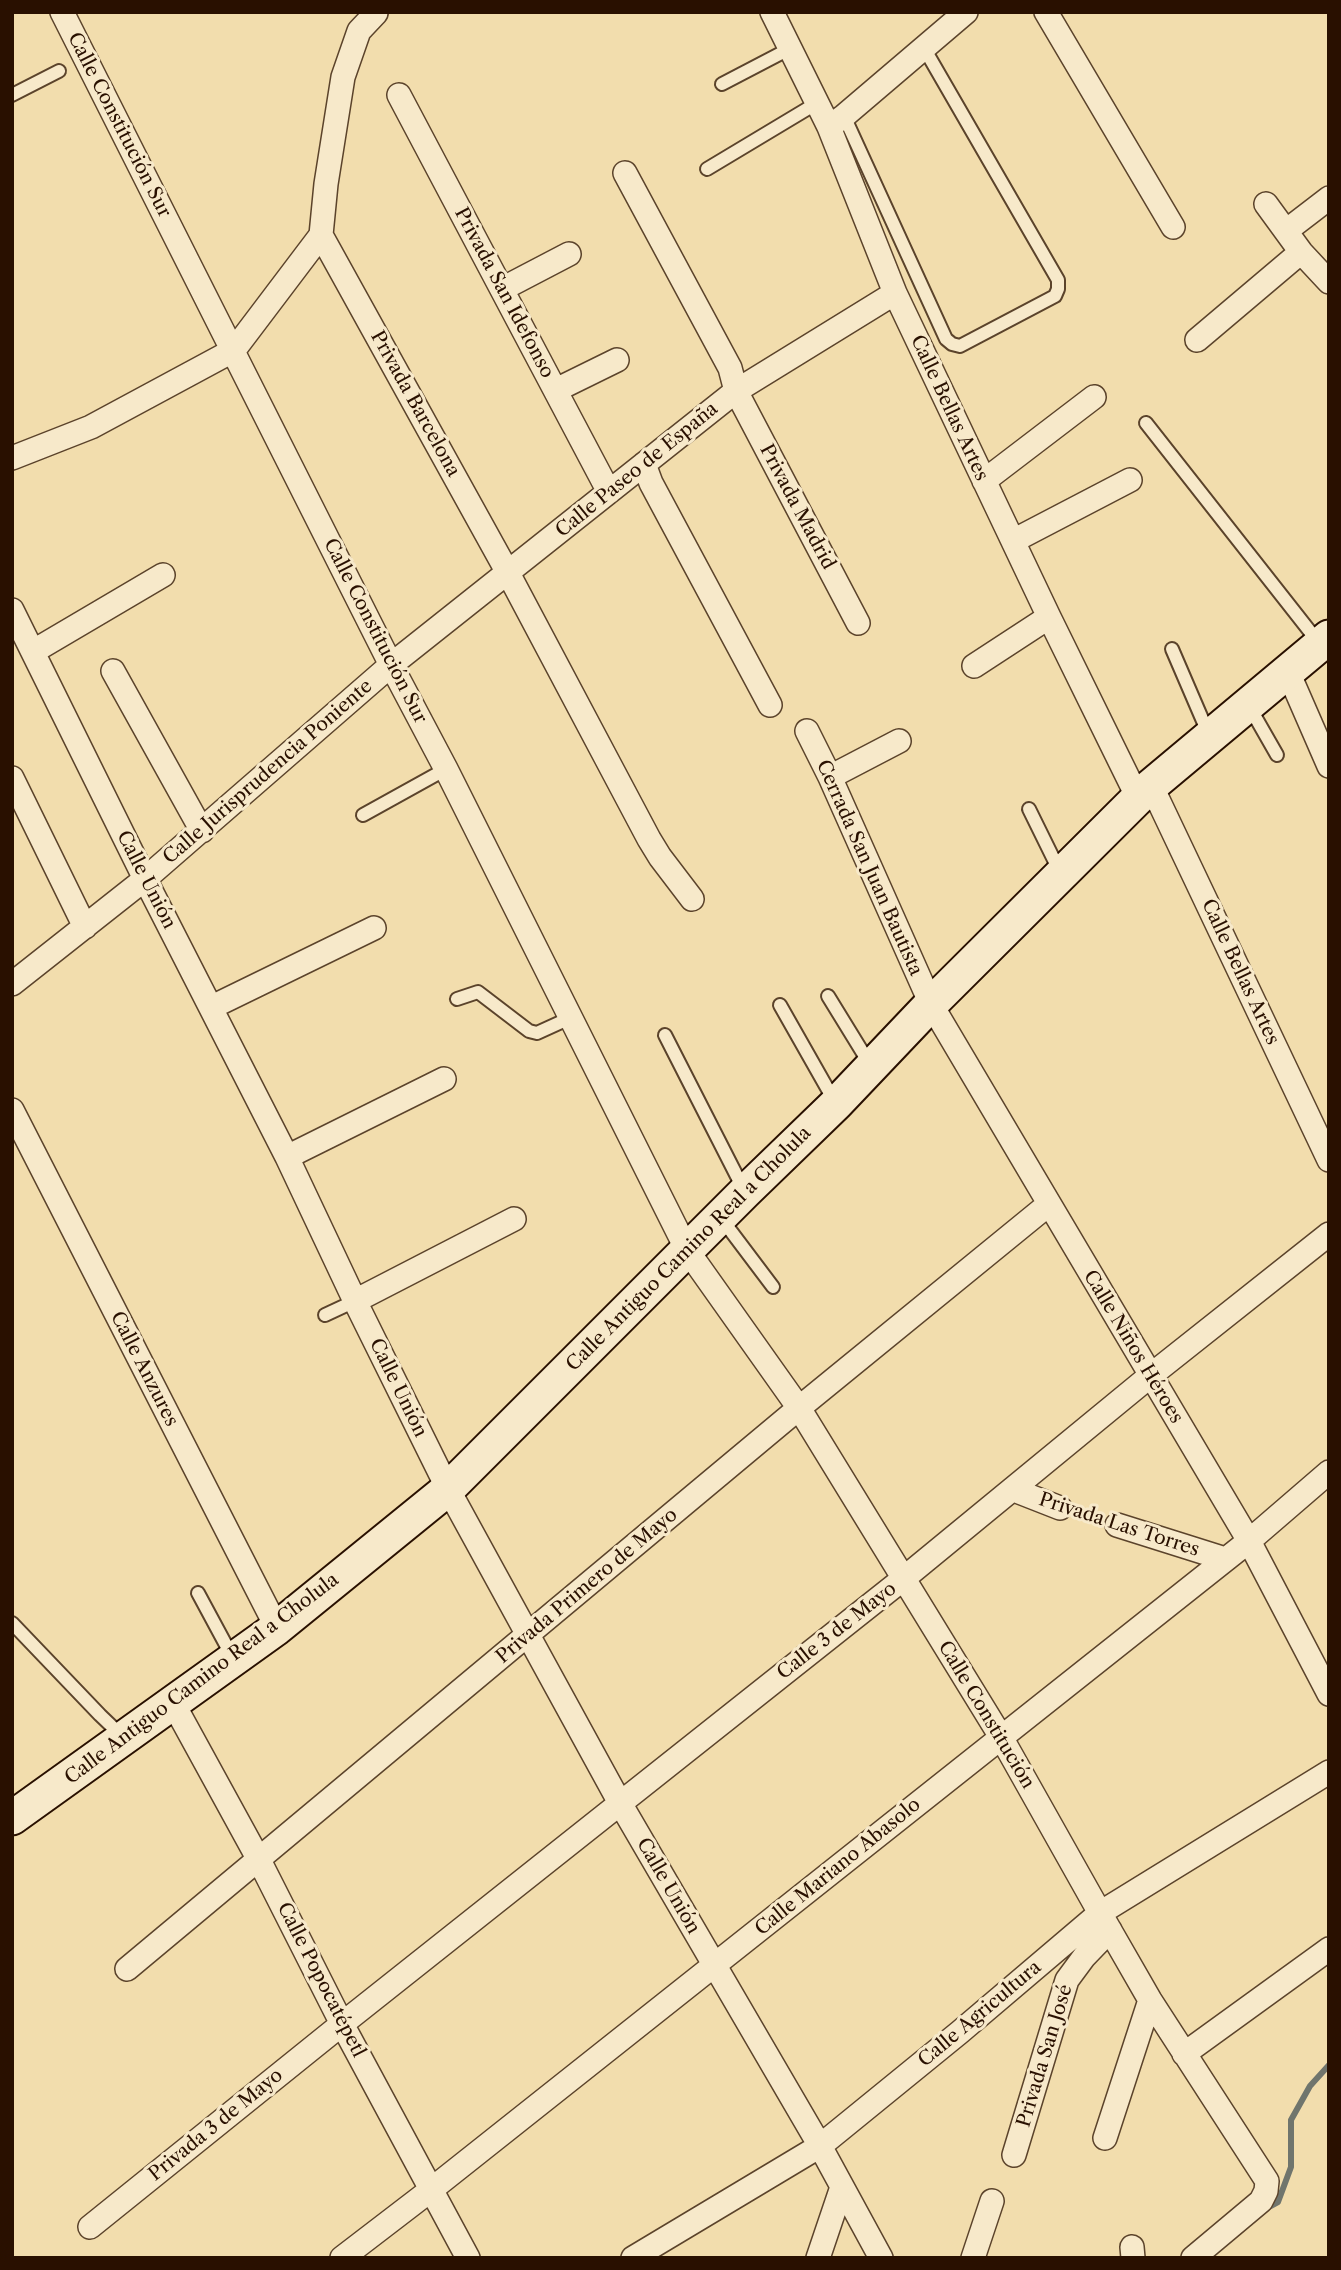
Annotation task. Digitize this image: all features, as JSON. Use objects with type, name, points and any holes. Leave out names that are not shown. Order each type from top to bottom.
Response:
[{"type":"main road","name":"Calle Antiguo Camino Real a Cholula","points":[[12,1818],[277,1628],[448,1489],[836,1104],[931,1004],[1145,791],[1325,641]]},
{"type":"street","name":"Calle Constitución Sur","points":[[62,12],[687,1250]]},
{"type":"street","name":"Calle Bellas Artes","points":[[772,12],[817,103],[837,121],[895,293],[1049,617],[1145,791],[1329,1160]]},
{"type":"street","points":[[837,121],[966,12]]},
{"type":"street","points":[[1046,12],[1173,227]]},
{"type":"street","points":[[12,458],[91,427],[234,350],[321,235],[343,77],[359,31],[376,13]]},
{"type":"street","name":"Privada San Idefonso","points":[[399,95],[609,492]]},
{"type":"street","name":"Privada Madrid","points":[[625,173],[730,368],[736,391],[858,623]]},
{"type":"street","points":[[1286,231],[1329,198]]},
{"type":"street","points":[[1266,204],[1301,252],[1329,282]]},
{"type":"street","name":"Privada Barcelona","points":[[321,235],[508,573],[649,839],[692,900]]},
{"type":"street","points":[[1197,340],[1301,252]]},
{"type":"street","points":[[502,289],[569,254]]},
{"type":"street","name":"Calle Paseo de España","points":[[391,665],[736,391],[895,293]]},
{"type":"street","points":[[555,390],[617,360]]},
{"type":"street","points":[[984,481],[1094,397]]},
{"type":"street","points":[[644,464],[651,484],[770,705]]},
{"type":"street","points":[[1013,541],[1130,480]]},
{"type":"street","points":[[34,652],[163,575]]},
{"type":"street","name":"Calle Unión","points":[[12,610],[287,1157],[448,1489],[620,1803],[820,2146],[881,2258]]},
{"type":"street","points":[[974,666],[1049,617]]},
{"type":"street","name":"Calle Jurisprudencia Poniente","points":[[12,984],[202,831],[391,665]]},
{"type":"street","points":[[113,671],[202,831]]},
{"type":"street","points":[[1288,671],[1329,766]]},
{"type":"street","name":"Cerrada San Juan Bautista","points":[[807,731],[830,776],[931,1004]]},
{"type":"street","points":[[830,776],[899,741]]},
{"type":"street","points":[[12,778],[85,927]]},
{"type":"street","points":[[212,1007],[374,928]]},
{"type":"street","name":"Calle Niños Héroes","points":[[931,1004],[1249,1541],[1329,1694]]},
{"type":"street","points":[[287,1157],[444,1079]]},
{"type":"street","name":"Calle Anzures","points":[[12,1110],[277,1628]]},
{"type":"street","name":"Privada Primero de Mayo","points":[[127,1969],[799,1408],[1049,1204]]},
{"type":"street","points":[[355,1301],[514,1219]]},
{"type":"street","name":"Calle 3 de Mayo","points":[[342,2024],[904,1579],[1150,1376],[1329,1234]]},
{"type":"street","name":"Calle Constitución","points":[[687,1250],[799,1408],[1002,1737],[1150,2000],[1267,2181],[1261,2201],[1193,2258]]},
{"type":"street","name":"Calle Mariano Abasolo","points":[[342,2258],[1249,1541],[1329,1472]]},
{"type":"street","name":"Privada Las Torres","points":[[1014,1490],[1060,1508]]},
{"type":"street","name":"Privada Las Torres","points":[[1117,1525],[1225,1559]]},
{"type":"street","name":"Calle Popocatépetl","points":[[173,1703],[259,1860],[342,2024],[468,2258]]},
{"type":"street","name":"Calle Agricultura","points":[[635,2257],[820,2146],[960,2032],[1105,1922],[1329,1772]]},
{"type":"street","name":"Privada San José","points":[[1014,2155],[1067,1980],[1105,1922]]},
{"type":"street","points":[[1184,2054],[1329,1949]]},
{"type":"street","points":[[1105,2138],[1150,2000]]},
{"type":"street","name":"Privada 3 de Mayo","points":[[90,2227],[342,2024]]},
{"type":"street","points":[[818,2258],[842,2187]]},
{"type":"street","points":[[973,2258],[992,2201]]},
{"type":"lane","points":[[722,84],[791,48]]},
{"type":"lane","points":[[837,121],[946,339],[952,344],[960,346],[1055,296],[1058,280],[924,48]]},
{"type":"lane","points":[[12,94],[59,71]]},
{"type":"lane","points":[[707,169],[817,103]]},
{"type":"lane","points":[[1146,423],[1325,641]]},
{"type":"lane","points":[[1172,649],[1210,736]]},
{"type":"lane","points":[[1248,704],[1277,755]]},
{"type":"lane","points":[[363,815],[446,769]]},
{"type":"lane","points":[[1029,809],[1061,874]]},
{"type":"lane","points":[[457,999],[478,992],[537,1034],[570,1018]]},
{"type":"lane","points":[[828,996],[872,1067]]},
{"type":"lane","points":[[780,1005],[836,1104]]},
{"type":"lane","points":[[665,1035],[745,1192]]},
{"type":"lane","points":[[720,1217],[773,1287]]},
{"type":"lane","points":[[325,1315],[355,1301]]},
{"type":"lane","points":[[198,1593],[234,1659]]},
{"type":"lane","points":[[12,1623],[124,1738]]},
{"type":"path","name":"Privada Las Torres","points":[[1060,1508],[1117,1525]]},
{"type":"waterway","points":[[1265,2209],[1278,2202],[1291,2167],[1291,2120],[1310,2086],[1329,2065]]}]
